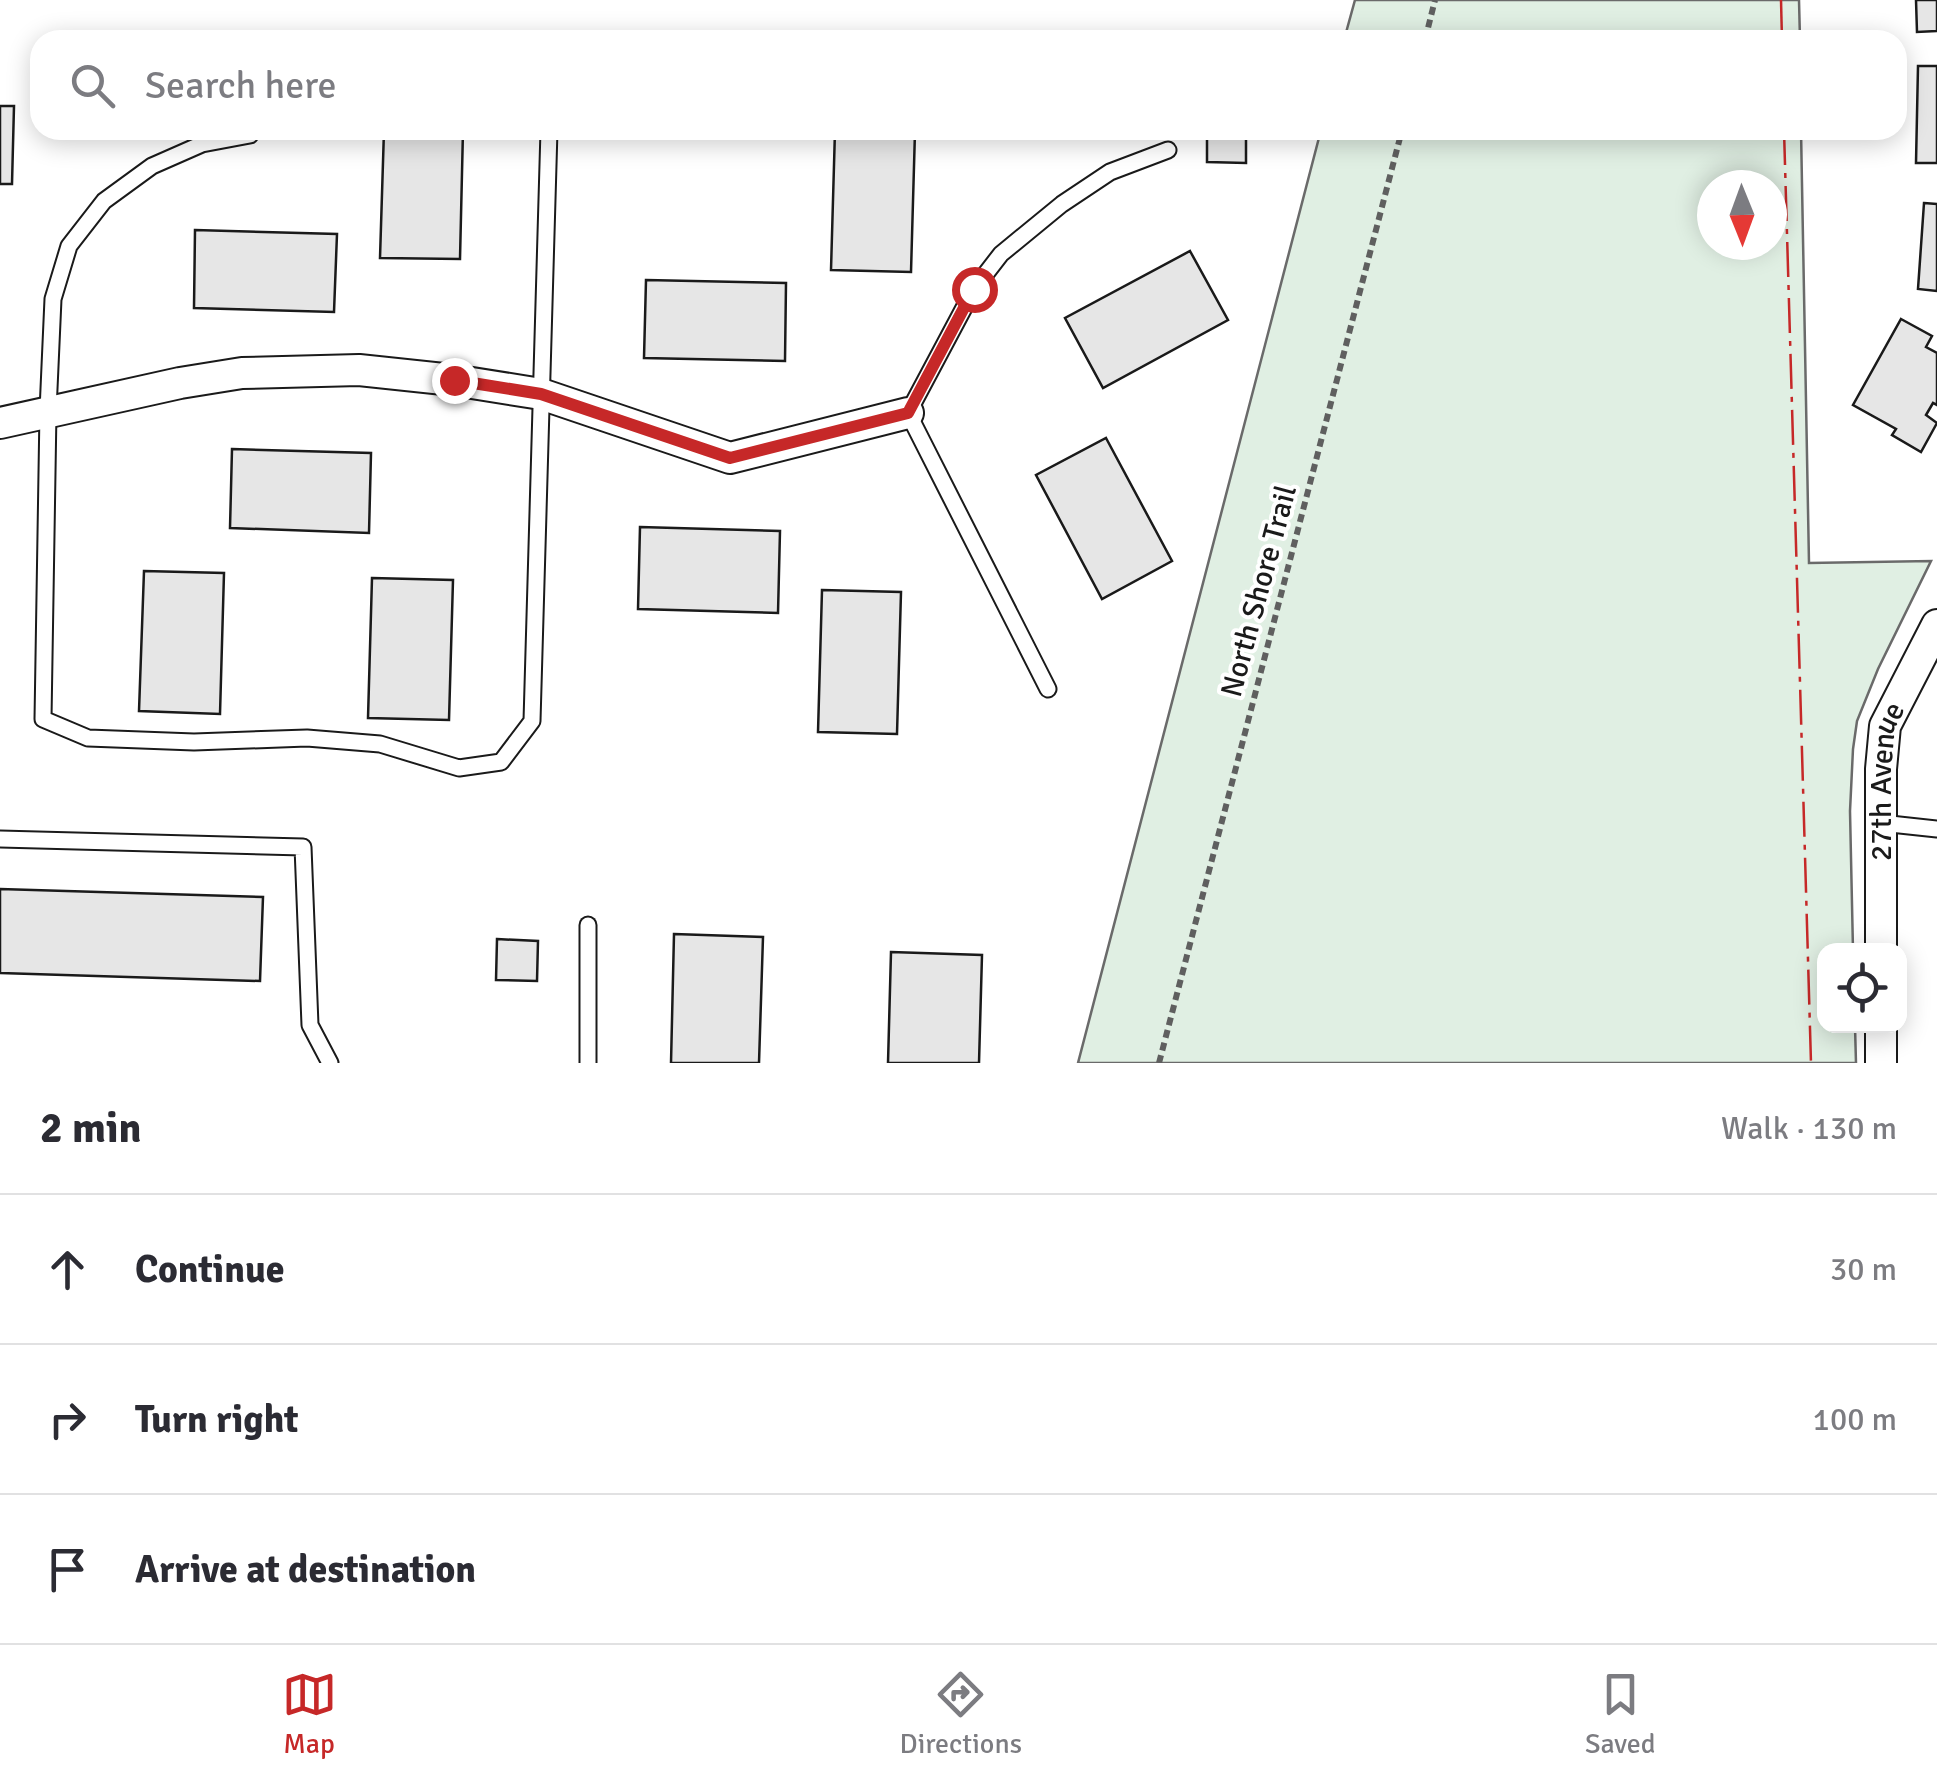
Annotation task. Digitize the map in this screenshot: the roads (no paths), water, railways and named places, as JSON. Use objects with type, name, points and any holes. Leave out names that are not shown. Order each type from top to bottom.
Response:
[{"type":"street","points":[[0,423],[180,383],[242,374],[360,370],[541,394],[730,458],[908,413]]},
{"type":"street","name":"27th Avenue","points":[[1882,943],[1881,770],[1885,726],[1937,625]]},
{"type":"street","points":[[1882,1033],[1882,1063]]},
{"type":"lane","points":[[223,140],[202,144],[152,166],[104,201],[69,246],[53,299],[43,719],[88,738],[194,742],[307,738],[380,744],[459,768],[500,762],[532,721],[548,140]]},
{"type":"lane","points":[[1048,689],[908,413],[974,289],[1000,254],[1062,204],[1110,172],[1168,150]]},
{"type":"lane","points":[[1881,822],[1937,829]]},
{"type":"lane","points":[[0,839],[303,848],[310,1026],[330,1063]]},
{"type":"lane","points":[[588,925],[588,1063]]}]
